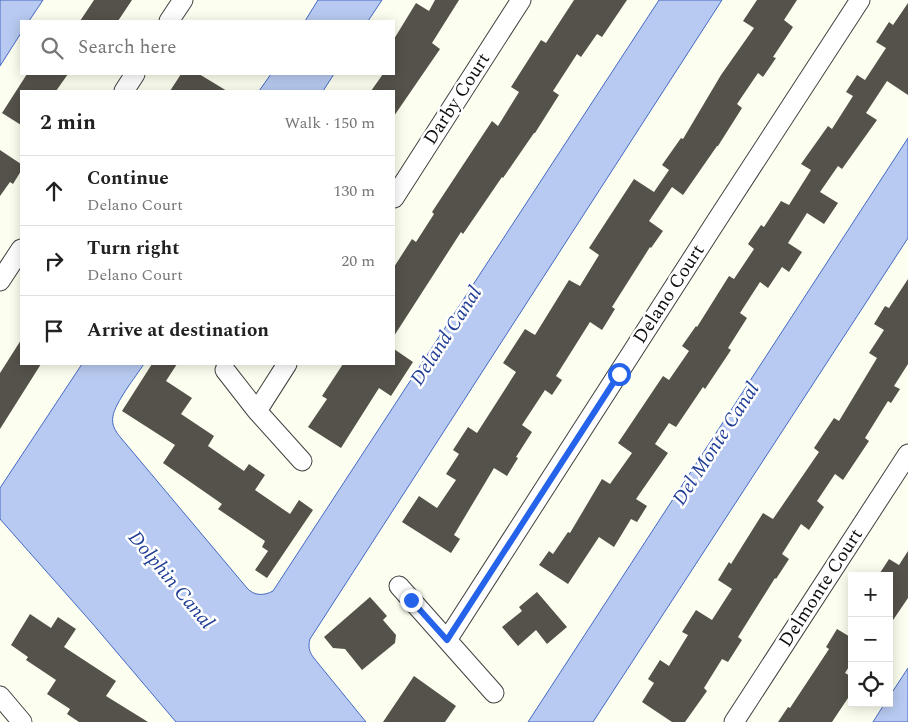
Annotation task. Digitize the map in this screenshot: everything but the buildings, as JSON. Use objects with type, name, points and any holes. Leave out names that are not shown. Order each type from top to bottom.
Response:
[{"type":"street","points":[[170,20],[183,0]]},
{"type":"street","name":"Darby Court","points":[[395,196],[521,0]]},
{"type":"street","name":"Delano Court","points":[[447,640],[860,0]]},
{"type":"street","points":[[125,90],[134,75]]},
{"type":"street","points":[[0,281],[20,251]]},
{"type":"street","points":[[257,411],[286,365]]},
{"type":"street","points":[[225,370],[257,411],[302,461]]},
{"type":"street","name":"Delmonte Court","points":[[734,722],[908,454]]},
{"type":"street","points":[[399,586],[494,694]]},
{"type":"street","points":[[0,696],[22,722]]},
{"type":"water","points":[[0,0],[43,0],[30,20],[20,20],[20,35],[0,66]]},
{"type":"water","points":[[318,0],[382,0],[369,20],[306,20]]},
{"type":"water","points":[[659,0],[722,0],[310,639],[309,648],[313,657],[366,722],[176,722],[0,519],[0,488],[81,365],[143,365],[115,411],[113,425],[116,431],[247,588],[253,593],[259,594],[273,591]]},
{"type":"water","points":[[270,75],[333,75],[324,90],[260,90]]},
{"type":"water","name":"Del Monte Canal","points":[[908,138],[908,238],[593,722],[528,722]]},
{"type":"water","points":[[908,668],[908,722],[873,722],[882,707],[893,707],[893,691]]},
{"type":"route","points":[[411,600],[447,640],[619,374]]},
{"type":"water label","name":"Deland Canal","points":[[446,336]]},
{"type":"water label","name":"Dolphin Canal","points":[[171,580]]}]
